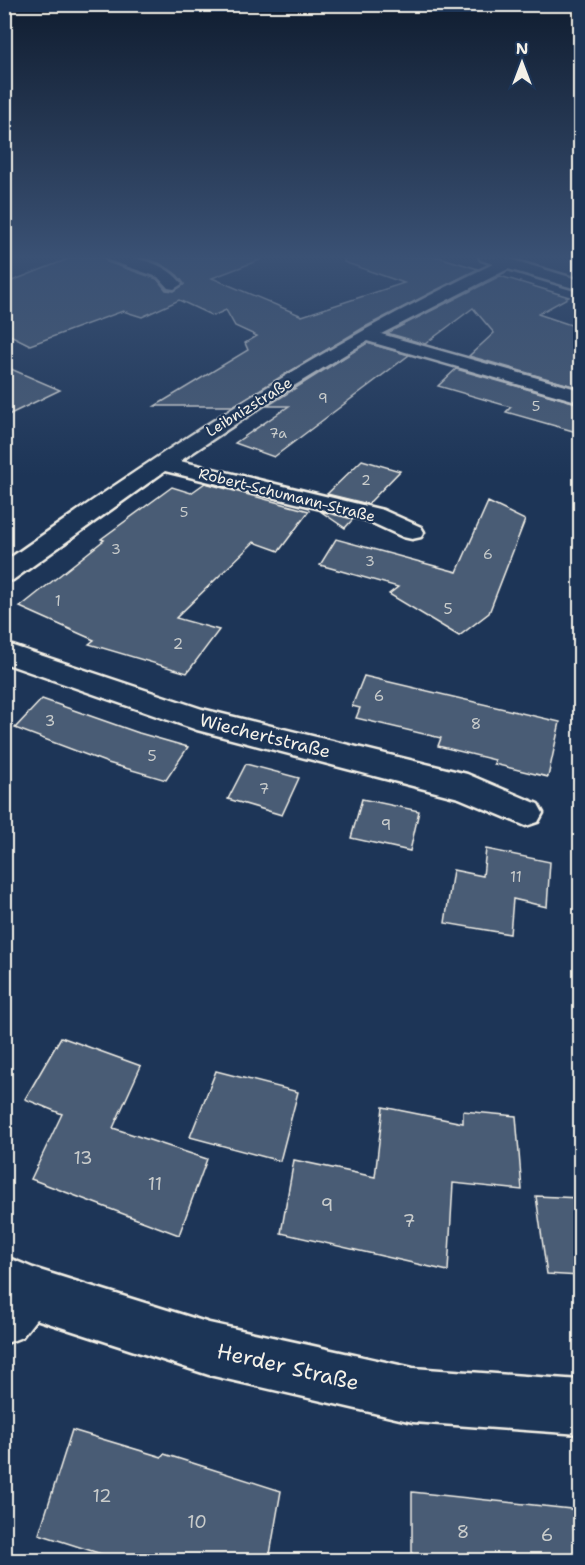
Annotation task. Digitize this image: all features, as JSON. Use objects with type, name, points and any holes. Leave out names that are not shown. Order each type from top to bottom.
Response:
[{"type":"street","name":"Leibnizstraße","points":[[4,574],[160,463],[374,330]]},
{"type":"street","points":[[364,335],[580,396]]},
{"type":"street","name":"Robert-Schumann-Straße","points":[[160,463],[374,515],[412,532]]},
{"type":"street","name":"Wiechertstraße","points":[[4,652],[197,719],[467,787],[526,813]]},
{"type":"street","name":"Herder Straße","points":[[12,1297],[209,1349],[413,1395],[580,1407]]},
{"type":"building","points":[[4,330],[71,330],[30,345]]},
{"type":"building","points":[[244,330],[360,330],[233,406],[155,406],[248,350],[245,343],[257,336]]},
{"type":"building","points":[[393,330],[444,330],[425,344],[387,333]]},
{"type":"building","points":[[492,330],[580,330],[580,388],[469,356],[494,333]]},
{"type":"building","points":[[367,343],[409,355],[274,457],[235,443],[289,406],[267,406]]},
{"type":"building","points":[[4,366],[60,390],[4,417]]},
{"type":"building","points":[[456,369],[580,404],[580,433],[506,412],[511,407],[438,386]]},
{"type":"building","points":[[362,460],[400,471],[368,504],[327,494]]},
{"type":"building","points":[[205,483],[309,511],[279,551],[254,542],[176,618],[219,630],[187,673],[89,644],[94,640],[20,607],[104,540],[101,539],[172,487],[191,493]]},
{"type":"building","points":[[488,502],[525,520],[489,613],[459,636],[389,594],[398,587],[320,565],[336,539],[457,572]]},
{"type":"building","points":[[320,511],[353,519],[345,528]]},
{"type":"building","points":[[364,676],[560,722],[548,777],[494,764],[495,760],[438,746],[441,738],[356,718],[360,708],[352,706]]},
{"type":"building","points":[[42,699],[139,733],[188,747],[166,780],[108,763],[15,728]]},
{"type":"building","points":[[246,764],[299,778],[282,815],[228,799]]},
{"type":"building","points":[[362,799],[419,811],[410,851],[351,838]]},
{"type":"building","points":[[486,849],[550,862],[547,907],[513,899],[510,934],[445,923],[453,870],[483,876]]},
{"type":"building","points":[[61,1037],[141,1066],[113,1128],[207,1159],[179,1235],[31,1179],[62,1114],[25,1099]]},
{"type":"building","points":[[216,1071],[298,1092],[280,1161],[190,1137]]},
{"type":"building","points":[[383,1107],[463,1123],[463,1111],[516,1116],[522,1190],[453,1183],[448,1271],[281,1233],[294,1160],[375,1177]]},
{"type":"building","points":[[536,1196],[580,1198],[580,1276],[547,1274]]},
{"type":"building","points":[[72,1430],[162,1457],[164,1454],[281,1491],[269,1560],[120,1560],[39,1534]]},
{"type":"building","points":[[412,1492],[580,1510],[580,1560],[412,1560]]}]
